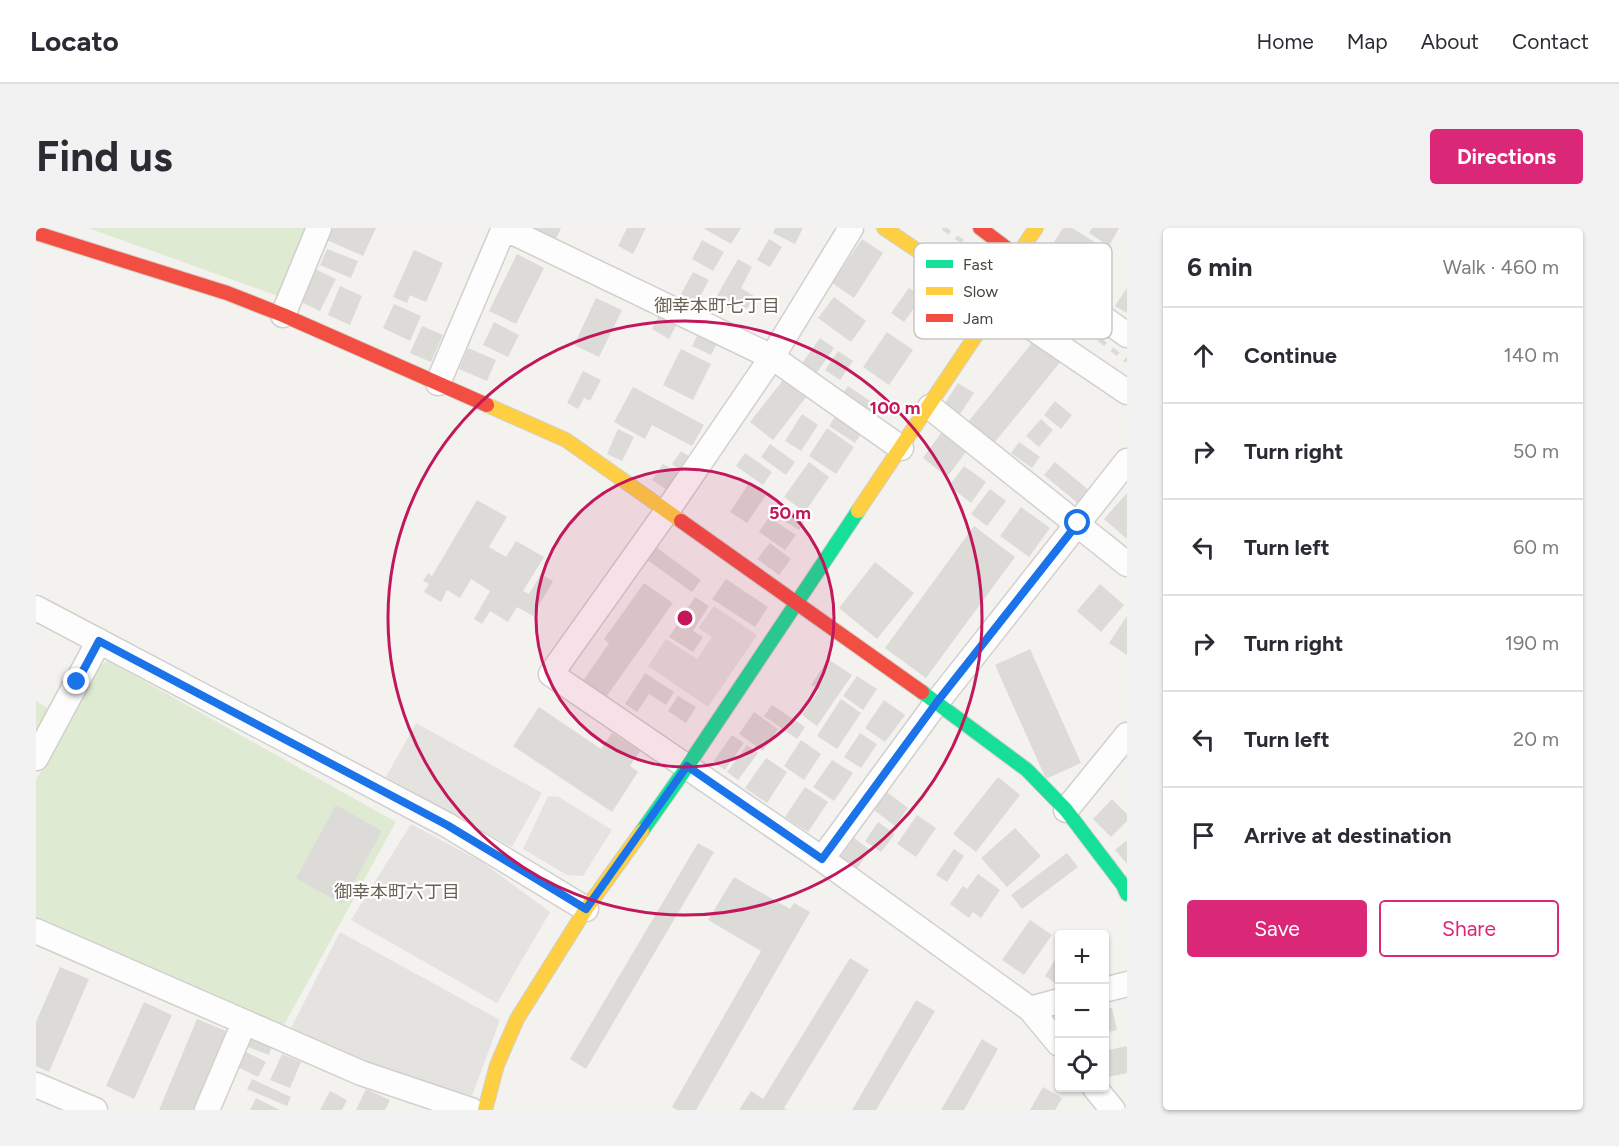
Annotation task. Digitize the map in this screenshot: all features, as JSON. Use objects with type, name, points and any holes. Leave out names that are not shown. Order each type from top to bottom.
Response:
[{"type":"street","points":[[283,315],[319,228]]},
{"type":"street","points":[[438,383],[504,228],[771,357],[901,448]]},
{"type":"street","points":[[851,228],[771,357],[667,511],[551,674],[822,859],[1030,1009],[1055,1039]]},
{"type":"street","points":[[884,228],[914,246]]},
{"type":"street","points":[[980,228],[996,243]]},
{"type":"street","points":[[1027,243],[1036,228]]},
{"type":"street","points":[[36,232],[227,293],[283,315],[566,440],[937,702],[1027,770],[1066,810],[1123,885],[1127,894]]},
{"type":"street","points":[[1112,325],[1127,335]]},
{"type":"street","points":[[485,1110],[497,1065],[517,1019],[586,909],[687,766],[930,407],[973,339]]},
{"type":"street","points":[[1055,339],[1127,392]]},
{"type":"street","points":[[930,407],[1127,564]]},
{"type":"street","points":[[822,859],[937,702],[1127,460]]},
{"type":"street","points":[[36,608],[447,825],[586,909]]},
{"type":"street","points":[[36,758],[99,641]]},
{"type":"street","points":[[1066,810],[1126,737]]},
{"type":"street","points":[[36,931],[361,1073],[471,1110]]},
{"type":"street","points":[[1109,989],[1127,984]]},
{"type":"street","points":[[1030,1009],[1055,1002]]},
{"type":"street","points":[[207,1110],[244,1023]]},
{"type":"street","points":[[36,1085],[95,1110]]},
{"type":"street","points":[[1098,1092],[1113,1110]]},
{"type":"green space","points":[[88,228],[308,228],[278,296]]},
{"type":"green space","points":[[108,661],[396,822],[284,1025],[36,919],[36,780],[100,665]]},
{"type":"green space","points":[[36,701],[51,710],[36,737]]},
{"type":"shaded area","points":[[714,606],[757,635],[708,707],[648,666],[666,639],[697,659],[712,637],[698,628]]},
{"type":"shaded area","points":[[416,723],[542,793],[512,847],[386,777]]},
{"type":"shaded area","points":[[548,796],[559,797],[612,830],[583,876],[567,875],[523,849]]},
{"type":"shaded area","points":[[411,824],[482,862],[550,912],[497,1003],[351,920]]},
{"type":"shaded area","points":[[340,932],[500,1020],[472,1096],[362,1067],[289,1032]]},
{"type":"building","points":[[333,228],[376,228],[363,256],[327,240]]},
{"type":"building","points":[[533,228],[561,228],[556,239]]},
{"type":"building","points":[[627,228],[646,228],[633,254],[618,246]]},
{"type":"building","points":[[703,228],[741,228],[731,244]]},
{"type":"building","points":[[775,228],[803,228],[795,244],[773,233]]},
{"type":"building","points":[[1063,228],[1072,228],[1096,243],[1054,243]]},
{"type":"building","points":[[1092,228],[1119,228],[1111,243],[1104,243],[1089,233]]},
{"type":"building","points":[[769,239],[782,247],[770,267],[757,260]]},
{"type":"building","points":[[862,239],[883,253],[854,298],[832,283]]},
{"type":"building","points":[[702,240],[724,252],[713,271],[692,259]]},
{"type":"building","points":[[327,249],[358,261],[351,278],[320,265]]},
{"type":"building","points":[[414,250],[443,263],[426,302],[410,295],[407,303],[393,297]]},
{"type":"building","points":[[517,254],[544,268],[516,324],[489,311]]},
{"type":"building","points":[[738,259],[752,267],[741,288],[754,296],[747,309],[734,302],[729,309],[714,301]]},
{"type":"building","points":[[315,269],[336,279],[320,311],[299,301]]},
{"type":"building","points":[[693,272],[709,280],[694,308],[678,299]]},
{"type":"building","points":[[340,286],[362,296],[350,325],[328,315]]},
{"type":"building","points":[[909,288],[914,291],[914,308],[904,322],[891,313]]},
{"type":"building","points":[[1127,288],[1127,313],[1115,306]]},
{"type":"building","points":[[834,297],[866,321],[851,342],[818,318]]},
{"type":"building","points":[[596,298],[622,310],[599,357],[574,345]]},
{"type":"building","points":[[394,304],[421,316],[410,341],[383,328]]},
{"type":"building","points":[[659,316],[676,326],[669,339],[652,329]]},
{"type":"building","points":[[494,322],[519,335],[508,357],[483,345]]},
{"type":"building","points":[[422,326],[443,335],[431,362],[410,353]]},
{"type":"building","points":[[887,332],[913,350],[889,385],[863,367]]},
{"type":"building","points":[[698,334],[717,343],[711,355],[692,346]]},
{"type":"building","points":[[820,338],[834,348],[814,377],[800,366]]},
{"type":"building","points":[[1035,339],[1062,360],[994,443],[968,422]]},
{"type":"building","points":[[468,348],[496,360],[487,381],[459,369]]},
{"type":"building","points":[[681,349],[711,364],[693,400],[663,385]]},
{"type":"building","points":[[838,351],[853,361],[840,380],[825,370]]},
{"type":"building","points":[[583,371],[601,380],[590,401],[584,398],[578,409],[567,403]]},
{"type":"building","points":[[787,375],[810,392],[773,440],[750,422]]},
{"type":"building","points":[[958,383],[974,393],[958,417],[943,406]]},
{"type":"building","points":[[848,386],[879,407],[872,417],[841,396]]},
{"type":"building","points":[[633,387],[704,425],[692,446],[652,425],[645,439],[614,422]]},
{"type":"building","points":[[1055,401],[1072,415],[1061,429],[1044,415]]},
{"type":"building","points":[[802,414],[818,425],[801,451],[785,441]]},
{"type":"building","points":[[836,415],[862,433],[855,443],[829,426]]},
{"type":"building","points":[[1041,419],[1053,430],[1039,447],[1026,436]]},
{"type":"building","points":[[827,428],[854,447],[836,474],[809,456]]},
{"type":"building","points":[[618,429],[634,437],[622,461],[607,454]]},
{"type":"building","points":[[941,433],[966,452],[947,477],[923,458]]},
{"type":"building","points":[[1019,442],[1040,457],[1032,468],[1011,453]]},
{"type":"building","points":[[770,444],[795,462],[786,475],[761,457]]},
{"type":"building","points":[[681,451],[689,456],[680,470],[672,464]]},
{"type":"building","points":[[745,453],[772,472],[763,485],[736,466]]},
{"type":"building","points":[[809,462],[829,477],[805,512],[784,497]]},
{"type":"building","points":[[1055,462],[1091,492],[1080,505],[1044,475]]},
{"type":"building","points":[[663,464],[678,473],[667,490],[652,480]]},
{"type":"building","points":[[964,466],[986,482],[971,503],[949,486]]},
{"type":"building","points":[[749,483],[766,495],[747,523],[730,512]]},
{"type":"building","points":[[990,489],[1006,501],[987,526],[971,514]]},
{"type":"building","points":[[1127,493],[1127,539],[1104,519]]},
{"type":"building","points":[[477,500],[507,517],[489,547],[506,557],[516,541],[544,557],[523,591],[529,594],[541,574],[553,581],[533,616],[517,607],[508,622],[490,611],[482,624],[474,619],[490,591],[471,579],[460,598],[447,590],[441,602],[424,592],[429,584],[423,581],[428,573],[432,576]]},
{"type":"building","points":[[783,505],[806,519],[799,530],[776,516]]},
{"type":"building","points":[[1021,507],[1050,528],[1029,557],[1000,536]]},
{"type":"building","points":[[769,517],[796,535],[785,550],[759,532]]},
{"type":"building","points":[[974,526],[1015,557],[926,678],[885,648]]},
{"type":"building","points":[[770,543],[791,559],[779,575],[757,559]]},
{"type":"building","points":[[652,544],[701,580],[692,592],[643,557]]},
{"type":"building","points":[[875,562],[914,593],[877,639],[839,608]]},
{"type":"building","points":[[726,579],[768,607],[755,627],[712,599]]},
{"type":"building","points":[[644,583],[673,603],[606,697],[583,681],[609,643],[604,639]]},
{"type":"building","points":[[1100,584],[1124,605],[1101,632],[1077,611]]},
{"type":"building","points":[[695,597],[709,606],[693,631],[703,637],[693,652],[669,637]]},
{"type":"building","points":[[1127,616],[1127,655],[1109,643]]},
{"type":"building","points":[[1030,649],[1081,763],[1046,779],[995,665]]},
{"type":"building","points":[[828,659],[852,675],[817,726],[802,715],[819,690],[811,685]]},
{"type":"building","points":[[645,673],[674,692],[666,705],[649,694],[637,712],[625,704]]},
{"type":"building","points":[[857,676],[877,689],[863,710],[843,696]]},
{"type":"building","points":[[678,696],[696,707],[686,723],[668,711]]},
{"type":"building","points":[[841,699],[861,713],[837,749],[817,736]]},
{"type":"building","points":[[884,700],[905,715],[885,742],[865,728]]},
{"type":"building","points":[[772,705],[805,727],[797,739],[764,716]]},
{"type":"building","points":[[539,707],[601,749],[612,733],[640,751],[630,766],[638,772],[612,812],[513,746]]},
{"type":"building","points":[[754,712],[778,729],[763,751],[739,734]]},
{"type":"building","points":[[860,733],[877,744],[861,768],[844,757]]},
{"type":"building","points":[[732,735],[744,743],[725,770],[713,762]]},
{"type":"building","points":[[801,740],[821,754],[804,780],[784,766]]},
{"type":"building","points":[[747,745],[758,753],[738,780],[727,772]]},
{"type":"building","points":[[766,758],[787,772],[767,803],[745,788]]},
{"type":"building","points":[[832,760],[853,773],[834,801],[813,787]]},
{"type":"building","points":[[998,777],[1020,795],[976,852],[953,834]]},
{"type":"building","points":[[805,787],[828,802],[808,832],[785,817]]},
{"type":"building","points":[[887,792],[908,808],[895,826],[874,810]]},
{"type":"building","points":[[1112,799],[1127,814],[1127,821],[1111,837],[1093,819]]},
{"type":"building","points":[[336,805],[382,831],[342,904],[296,878]]},
{"type":"building","points":[[917,815],[936,828],[916,857],[897,844]]},
{"type":"building","points":[[878,822],[895,834],[881,852],[865,841]]},
{"type":"building","points":[[1015,828],[1041,856],[1007,887],[981,858]]},
{"type":"building","points":[[854,838],[870,850],[855,871],[839,859]]},
{"type":"building","points":[[1127,840],[1127,864],[1115,850]]},
{"type":"building","points":[[698,843],[714,852],[586,1069],[570,1059]]},
{"type":"building","points":[[954,849],[964,856],[947,882],[936,875]]},
{"type":"building","points":[[1067,853],[1078,867],[1022,909],[1011,895]]},
{"type":"building","points":[[978,874],[1000,890],[981,918],[973,912],[969,918],[950,904],[963,886],[967,889]]},
{"type":"building","points":[[734,877],[790,909],[794,903],[810,912],[696,1110],[677,1110],[672,1107],[761,951],[708,920]]},
{"type":"building","points":[[1030,920],[1052,935],[1024,975],[1002,960]]},
{"type":"building","points":[[850,958],[869,970],[784,1108],[788,1110],[739,1110],[751,1091],[763,1099]]},
{"type":"building","points":[[1055,960],[1055,983],[1045,976]]},
{"type":"building","points":[[60,967],[89,979],[49,1072],[36,1066],[36,1022]]},
{"type":"building","points":[[916,1000],[935,1011],[876,1110],[852,1110]]},
{"type":"building","points":[[144,1002],[172,1015],[134,1099],[106,1086]]},
{"type":"building","points":[[1109,1008],[1112,1008],[1117,1030],[1109,1032]]},
{"type":"building","points":[[197,1019],[226,1031],[193,1110],[159,1110]]},
{"type":"building","points":[[251,1038],[272,1046],[269,1055],[248,1047]]},
{"type":"building","points":[[982,1039],[998,1049],[964,1110],[941,1110]]},
{"type":"building","points":[[1127,1046],[1127,1073],[1109,1077],[1109,1050]]},
{"type":"building","points":[[246,1052],[266,1062],[258,1077],[238,1067]]},
{"type":"building","points":[[282,1054],[301,1062],[290,1088],[270,1080]]},
{"type":"building","points":[[252,1079],[291,1097],[287,1106],[247,1089]]},
{"type":"building","points":[[1043,1087],[1062,1098],[1055,1110],[1030,1110]]},
{"type":"building","points":[[366,1089],[390,1100],[385,1110],[356,1110]]},
{"type":"building","points":[[330,1091],[347,1100],[342,1110],[320,1110]]},
{"type":"building","points":[[256,1098],[280,1110],[250,1110]]},
{"type":"railway","points":[[943,228],[964,243]]},
{"type":"railway","points":[[1099,339],[1127,361]]},
{"type":"traffic: fast","points":[[642,831],[858,511]]},
{"type":"traffic: fast","points":[[922,692],[1027,770],[1066,810],[1123,885],[1127,894]]},
{"type":"traffic: slow","points":[[884,228],[914,248]]},
{"type":"traffic: slow","points":[[1026,243],[1036,228]]},
{"type":"traffic: slow","points":[[858,511],[973,339]]},
{"type":"traffic: slow","points":[[487,405],[566,440],[681,521]]},
{"type":"traffic: slow","points":[[485,1110],[497,1065],[517,1019],[586,909],[642,831]]},
{"type":"traffic: jam","points":[[980,228],[1000,243]]},
{"type":"traffic: jam","points":[[36,233],[227,293],[283,315],[487,405]]},
{"type":"traffic: jam","points":[[681,521],[922,692]]},
{"type":"district","name":"御幸本町七丁目","points":[[717,306]]},
{"type":"district","name":"御幸本町六丁目","points":[[397,892]]},
{"type":"route","points":[[77,682],[99,641],[447,825],[586,909],[687,766],[822,859],[937,702],[1078,523]]}]
